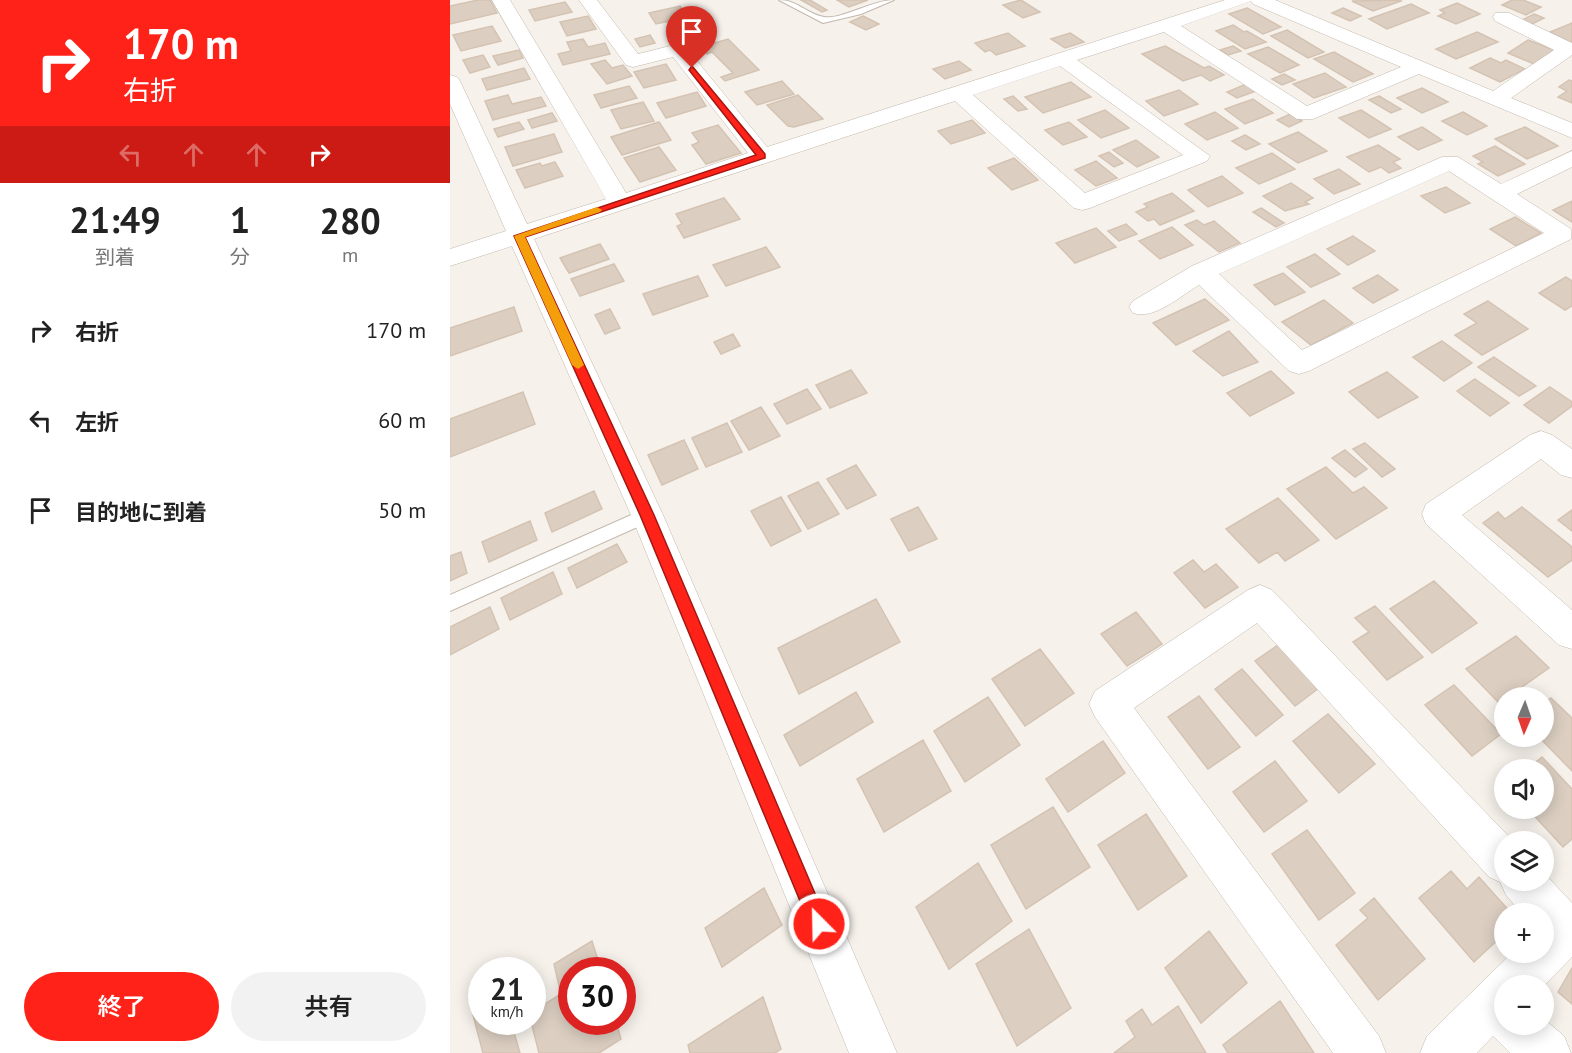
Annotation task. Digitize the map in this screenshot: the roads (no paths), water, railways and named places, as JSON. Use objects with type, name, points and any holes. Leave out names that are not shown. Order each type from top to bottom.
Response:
[{"type":"street","points":[[501,0],[620,202]]},
{"type":"street","points":[[588,0],[633,61],[678,50],[762,156]]},
{"type":"street","points":[[450,258],[957,91],[1243,0]]},
{"type":"street","points":[[1259,0],[1572,131]]},
{"type":"street","points":[[1495,99],[1568,49],[1502,17]]},
{"type":"street","points":[[1164,24],[1305,114],[1418,67]]},
{"type":"street","points":[[957,91],[1082,203],[1199,156],[1061,58]]},
{"type":"street","points":[[450,81],[647,515],[873,1053]]},
{"type":"street","points":[[1499,194],[1572,158]]},
{"type":"street","points":[[1142,307],[1201,272],[1450,162],[1562,234],[1299,364],[1201,272]]},
{"type":"street","points":[[1572,466],[1541,443],[1438,514],[1572,633]]},
{"type":"street","points":[[1362,1053],[1108,704],[1260,601],[1494,851]]},
{"type":"street","points":[[1530,975],[1570,928],[1532,891]]},
{"type":"street","points":[[1444,1053],[1494,1014]]},
{"type":"street","points":[[1532,1035],[1548,1053]]},
{"type":"lane","points":[[784,0],[823,20],[858,12],[889,0]]},
{"type":"lane","points":[[450,603],[647,515]]}]
